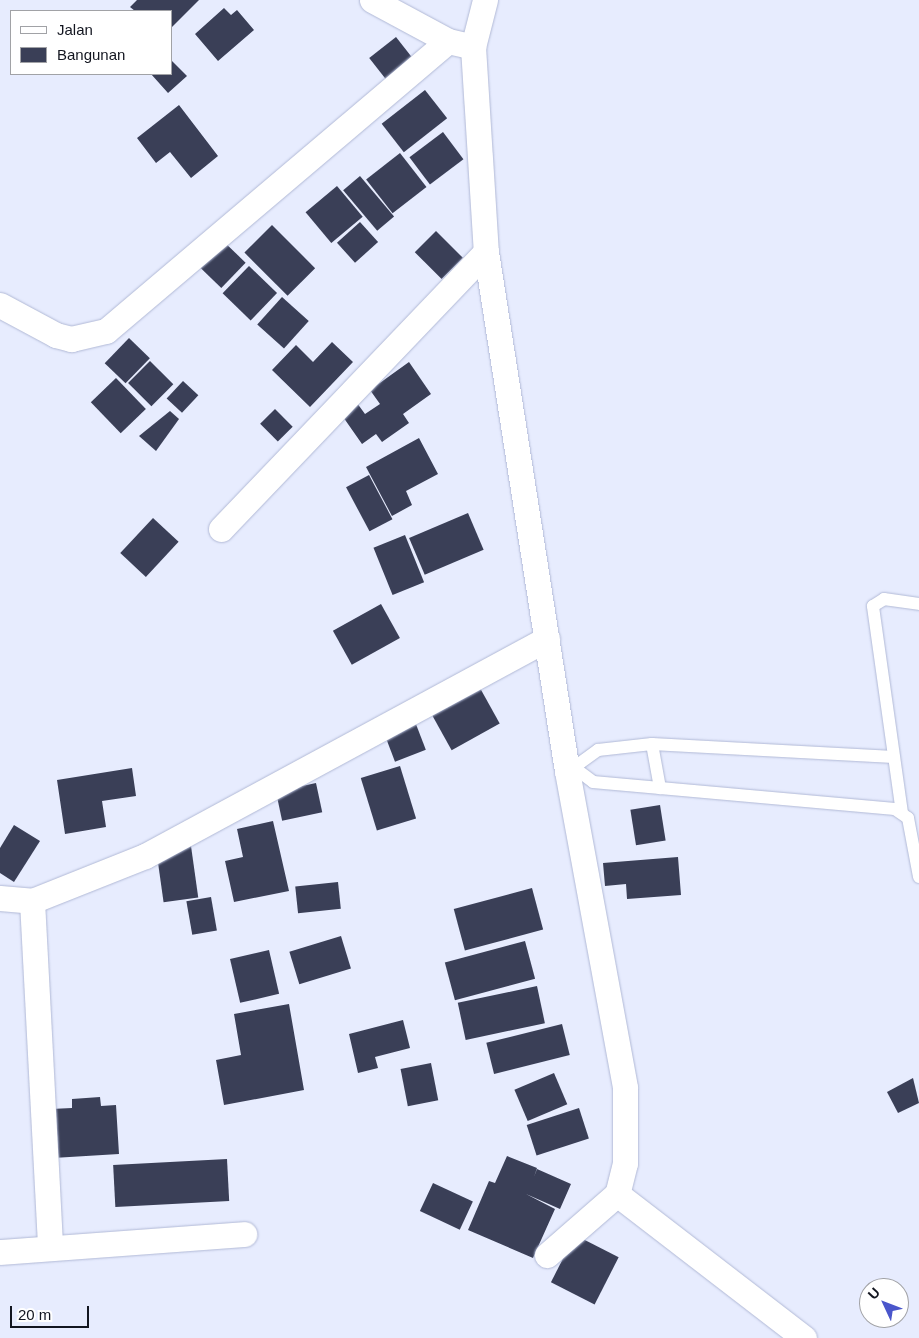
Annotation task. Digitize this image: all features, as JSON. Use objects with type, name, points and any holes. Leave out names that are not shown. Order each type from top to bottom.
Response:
[{"type":"street","points":[[372,0],[448,41],[473,47]]},
{"type":"street","points":[[485,0],[473,47],[486,252],[511,438],[571,770],[625,1088],[625,1163],[617,1194],[547,1255]]},
{"type":"street","points":[[0,305],[56,335],[71,338],[106,331],[448,41]]},
{"type":"street","points":[[221,528],[486,252]]},
{"type":"street","points":[[0,898],[32,901],[145,856],[547,639]]},
{"type":"street","points":[[32,901],[50,1245]]},
{"type":"street","points":[[617,1194],[804,1338]]},
{"type":"street","points":[[0,1252],[50,1245],[244,1234]]},
{"type":"lane","points":[[902,813],[873,606],[884,599],[919,604]]},
{"type":"lane","points":[[894,757],[652,744],[598,750],[571,770],[593,782],[831,802],[902,813],[908,818],[919,877]]},
{"type":"lane","points":[[652,744],[660,788]]},
{"type":"building","points":[[137,0],[199,0],[172,27],[172,10],[134,10],[130,7]]},
{"type":"building","points":[[224,8],[231,15],[237,10],[254,30],[218,61],[195,34]]},
{"type":"building","points":[[396,37],[414,60],[387,81],[369,58]]},
{"type":"building","points":[[172,61],[187,76],[168,93],[152,75],[172,75]]},
{"type":"building","points":[[425,90],[447,118],[404,152],[382,124]]},
{"type":"building","points":[[179,105],[218,156],[191,178],[170,152],[156,163],[137,138]]},
{"type":"building","points":[[443,132],[463,159],[430,184],[409,157]]},
{"type":"building","points":[[400,153],[426,187],[393,213],[366,179]]},
{"type":"building","points":[[360,176],[394,217],[377,231],[343,190]]},
{"type":"building","points":[[337,186],[363,217],[331,243],[306,212]]},
{"type":"building","points":[[360,222],[378,242],[355,263],[337,243]]},
{"type":"building","points":[[272,225],[315,268],[288,296],[244,253]]},
{"type":"building","points":[[436,231],[463,258],[442,279],[415,252]]},
{"type":"building","points":[[219,237],[246,263],[221,288],[195,262]]},
{"type":"building","points":[[249,266],[277,293],[251,320],[223,293]]},
{"type":"building","points":[[282,297],[309,321],[284,349],[257,324]]},
{"type":"building","points":[[129,338],[150,358],[126,383],[105,363]]},
{"type":"building","points":[[332,342],[353,362],[310,407],[272,370],[296,345],[313,362]]},
{"type":"building","points":[[150,361],[173,384],[151,406],[128,383]]},
{"type":"building","points":[[409,362],[431,394],[403,414],[409,423],[382,442],[376,434],[362,444],[341,414],[357,403],[365,414],[380,404],[370,390]]},
{"type":"building","points":[[116,378],[146,409],[121,433],[91,402]]},
{"type":"building","points":[[183,381],[198,395],[182,413],[167,399]]},
{"type":"building","points":[[275,409],[293,427],[278,442],[260,424]]},
{"type":"building","points":[[170,411],[179,419],[156,451],[139,436]]},
{"type":"building","points":[[419,438],[438,474],[406,491],[412,505],[392,516],[366,467]]},
{"type":"building","points":[[369,475],[392,519],[370,531],[346,487]]},
{"type":"building","points":[[468,513],[484,550],[425,575],[409,538]]},
{"type":"building","points":[[153,518],[179,542],[146,577],[120,553]]},
{"type":"building","points":[[405,535],[424,582],[393,595],[373,548]]},
{"type":"building","points":[[381,604],[400,638],[352,665],[333,631]]},
{"type":"building","points":[[475,679],[500,724],[452,750],[427,706]]},
{"type":"building","points":[[414,719],[426,750],[395,762],[383,731]]},
{"type":"building","points":[[400,766],[416,819],[377,831],[361,778]]},
{"type":"building","points":[[132,768],[136,796],[102,801],[106,827],[65,834],[57,780]]},
{"type":"building","points":[[316,783],[322,812],[282,821],[276,792]]},
{"type":"building","points":[[660,805],[666,841],[636,845],[630,810]]},
{"type":"building","points":[[273,821],[289,891],[234,902],[225,861],[243,857],[237,829]]},
{"type":"building","points":[[14,825],[40,841],[14,882],[0,873],[0,848]]},
{"type":"building","points":[[191,846],[198,897],[164,902],[156,851]]},
{"type":"building","points":[[678,857],[681,895],[627,899],[626,884],[605,886],[603,863]]},
{"type":"building","points":[[338,882],[341,909],[298,913],[295,886]]},
{"type":"building","points":[[532,888],[543,930],[465,950],[454,909]]},
{"type":"building","points":[[211,897],[217,930],[192,935],[186,901]]},
{"type":"building","points":[[341,936],[351,969],[299,984],[289,952]]},
{"type":"building","points":[[525,941],[535,979],[455,1000],[445,962]]},
{"type":"building","points":[[269,950],[279,994],[240,1003],[230,959]]},
{"type":"building","points":[[537,986],[545,1023],[466,1040],[458,1003]]},
{"type":"building","points":[[289,1004],[304,1090],[224,1105],[216,1060],[241,1055],[234,1014]]},
{"type":"building","points":[[403,1020],[410,1048],[375,1057],[378,1068],[358,1073],[349,1034]]},
{"type":"building","points":[[562,1024],[570,1055],[494,1074],[486,1043]]},
{"type":"building","points":[[431,1063],[438,1100],[408,1106],[401,1069]]},
{"type":"building","points":[[554,1073],[567,1104],[528,1121],[514,1090]]},
{"type":"building","points":[[913,1078],[919,1103],[898,1113],[887,1092]]},
{"type":"building","points":[[100,1097],[101,1106],[116,1105],[119,1154],[53,1158],[51,1109],[72,1108],[72,1099]]},
{"type":"building","points":[[579,1108],[589,1138],[537,1155],[527,1125]]},
{"type":"building","points":[[507,1156],[537,1168],[534,1177],[537,1169],[571,1184],[560,1209],[526,1194],[555,1209],[533,1258],[468,1230],[489,1181],[495,1183]]},
{"type":"building","points":[[227,1159],[229,1201],[115,1207],[113,1165]]},
{"type":"building","points":[[433,1183],[473,1202],[460,1230],[420,1211]]},
{"type":"building","points":[[575,1235],[619,1257],[595,1304],[551,1282]]}]
